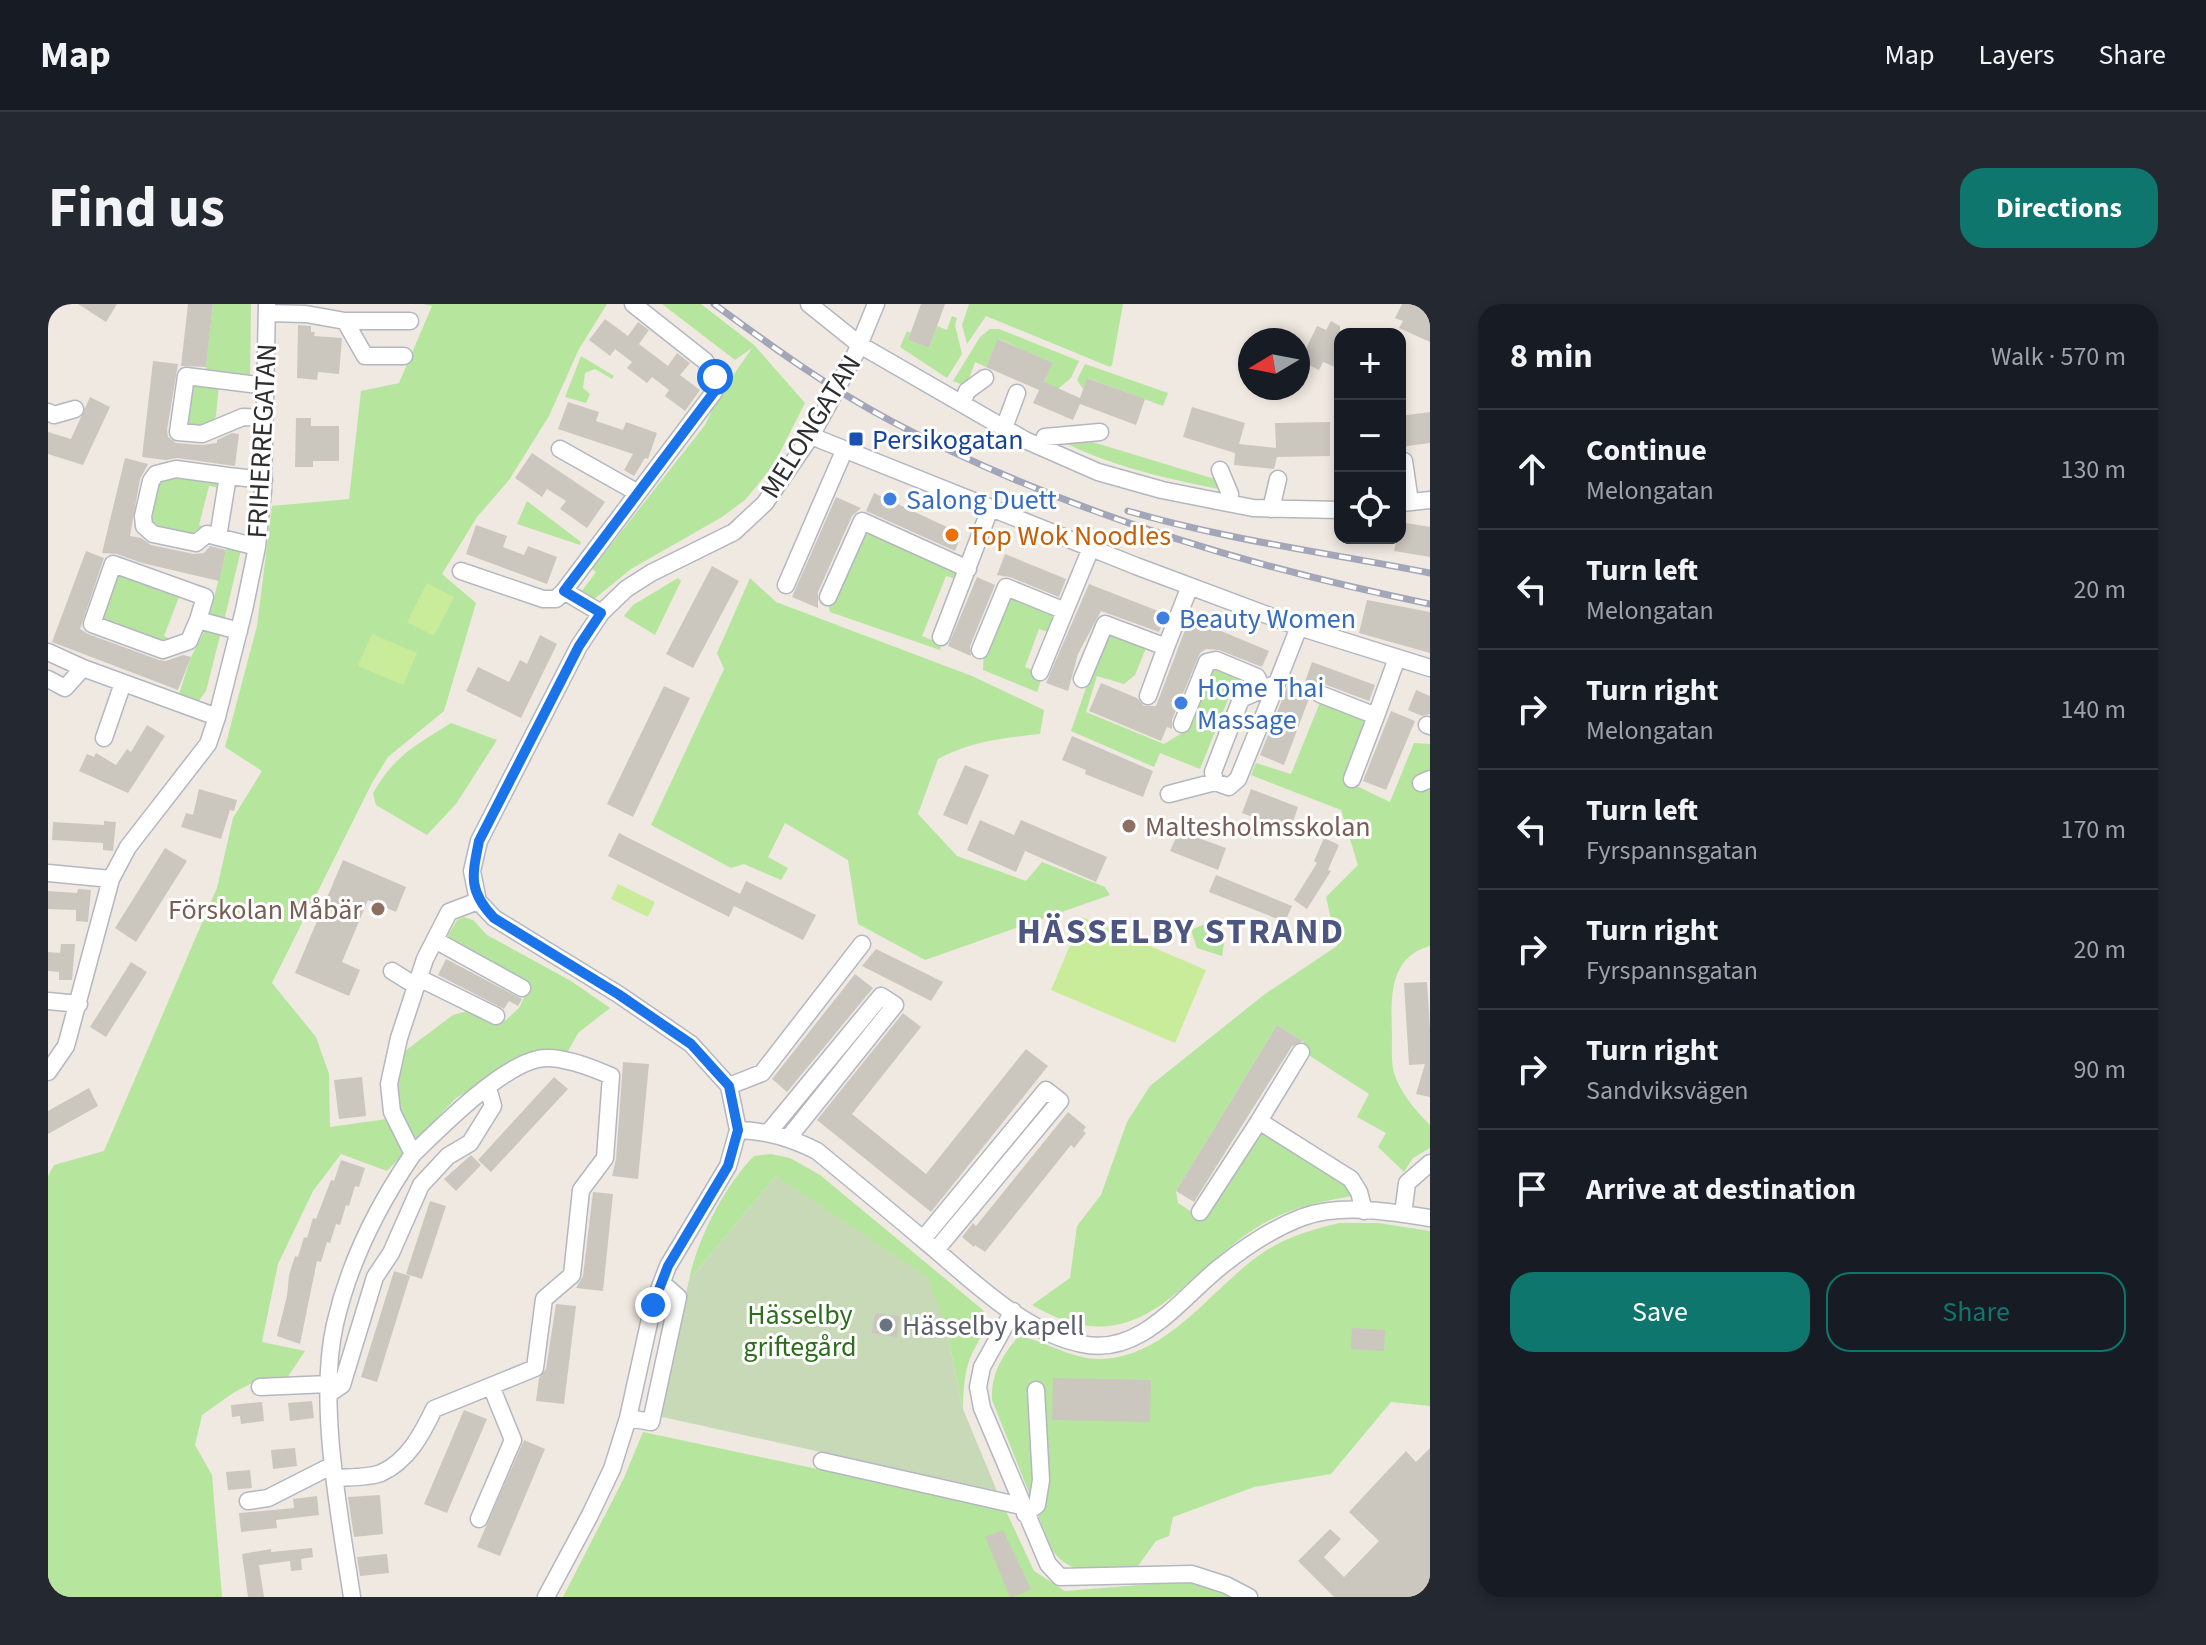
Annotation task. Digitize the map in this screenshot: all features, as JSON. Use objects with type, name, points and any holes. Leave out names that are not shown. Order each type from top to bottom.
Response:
[{"type":"street","points":[[461,571],[543,599],[556,599],[714,392],[715,377],[705,361],[633,304]]},
{"type":"street","points":[[809,304],[856,353],[962,404],[1041,447],[1098,472],[1162,490],[1229,503],[1271,509],[1334,510]]},
{"type":"street","name":"MELONGATAN","points":[[478,901],[472,871],[479,841],[579,646],[601,613],[626,589],[651,573],[734,532],[765,503],[811,436],[856,353],[876,304]]},
{"type":"street","points":[[267,309],[345,321],[410,321]]},
{"type":"street","name":"FRIHERREGATAN","points":[[48,1072],[66,1046],[111,879],[128,847],[208,744],[217,717],[257,547],[264,480],[267,309]]},
{"type":"street","points":[[345,321],[365,356],[404,356]]},
{"type":"street","points":[[265,418],[243,417],[202,434],[178,432],[186,376],[266,386]]},
{"type":"street","points":[[962,404],[967,391],[985,378]]},
{"type":"street","points":[[1004,428],[1017,393]]},
{"type":"street","points":[[48,412],[54,415],[75,409]]},
{"type":"street","points":[[1041,447],[1045,437],[1100,432]]},
{"type":"street","points":[[811,436],[990,509],[1299,627],[1370,642],[1397,658],[1430,668]]},
{"type":"street","points":[[560,449],[638,493]]},
{"type":"street","points":[[786,585],[844,451]]},
{"type":"street","points":[[257,547],[207,534],[196,543],[153,534],[144,526],[143,516],[151,481],[160,472],[176,469],[264,480]]},
{"type":"street","points":[[1220,470],[1230,494],[1229,503]]},
{"type":"street","points":[[218,537],[228,476]]},
{"type":"street","points":[[1271,509],[1278,479]]},
{"type":"street","points":[[1406,503],[1430,500]]},
{"type":"street","points":[[941,637],[990,509]]},
{"type":"street","points":[[828,597],[862,521],[968,569]]},
{"type":"street","points":[[1040,672],[1091,548]]},
{"type":"street","points":[[113,564],[205,597],[198,620],[189,641],[163,650],[92,624],[113,564]]},
{"type":"street","points":[[1148,696],[1190,586]]},
{"type":"street","points":[[980,650],[1006,587],[1065,611]]},
{"type":"street","points":[[564,591],[601,613]]},
{"type":"street","points":[[198,620],[239,631]]},
{"type":"street","points":[[1082,679],[1105,624],[1166,647]]},
{"type":"street","points":[[1169,794],[1215,782],[1229,787],[1238,779],[1270,686],[1299,627]]},
{"type":"street","points":[[48,652],[217,717]]},
{"type":"street","points":[[1352,779],[1397,658]]},
{"type":"street","points":[[1182,724],[1207,662],[1216,660],[1257,677],[1270,686]]},
{"type":"street","points":[[48,679],[65,688],[83,668]]},
{"type":"street","points":[[104,738],[123,683]]},
{"type":"street","points":[[1215,782],[1213,772],[1241,699],[1270,686]]},
{"type":"street","points":[[1320,694],[1376,716]]},
{"type":"street","points":[[48,873],[111,879]]},
{"type":"street","points":[[413,1154],[392,1112],[389,1084],[399,1038],[418,982],[449,912],[478,901],[494,918],[618,994],[691,1044],[729,1086],[738,1130],[728,1166],[668,1266],[650,1317],[628,1418],[606,1480],[546,1597]]},
{"type":"street","points":[[435,940],[522,988]]},
{"type":"street","points":[[729,1086],[762,1073],[862,944]]},
{"type":"street","points":[[392,971],[496,1016]]},
{"type":"street","points":[[768,1133],[881,996],[895,1005],[789,1137]]},
{"type":"street","points":[[48,1001],[79,1004]]},
{"type":"street","points":[[1200,1212],[1301,1052]]},
{"type":"street","points":[[248,1501],[268,1498],[334,1472],[379,1474],[399,1461],[420,1439],[434,1409],[535,1368],[544,1299],[572,1275],[581,1190],[605,1158],[611,1076],[591,1066],[539,1058],[511,1072],[469,1101],[413,1154],[359,1247],[334,1326],[329,1389],[334,1472],[352,1597]]},
{"type":"street","points":[[421,1185],[448,1156],[470,1143],[493,1106],[488,1088]]},
{"type":"street","points":[[1046,1090],[1060,1101],[930,1244],[1046,1090]]},
{"type":"street","points":[[1259,1121],[1351,1179],[1359,1192],[1364,1211]]},
{"type":"street","points":[[738,1130],[789,1137],[817,1151],[1013,1311],[1056,1335],[1084,1345],[1120,1343],[1155,1326],[1220,1267],[1271,1231],[1306,1216],[1341,1210],[1430,1218]]},
{"type":"street","points":[[260,1387],[329,1389],[342,1385],[375,1277],[391,1253],[421,1185],[426,1141]]},
{"type":"street","points":[[1403,1214],[1407,1183],[1430,1163]]},
{"type":"street","points":[[359,1247],[375,1277]]},
{"type":"street","points":[[628,1418],[651,1422],[678,1297],[662,1283]]},
{"type":"street","points":[[340,1307],[358,1332]]},
{"type":"street","points":[[1013,1311],[982,1367],[978,1387],[982,1408],[1048,1564],[1060,1577],[1192,1574],[1226,1585],[1249,1597]]},
{"type":"street","points":[[479,1519],[513,1440],[491,1386]]},
{"type":"street","points":[[822,1461],[1023,1510],[1037,1505],[1041,1480],[1036,1390]]},
{"type":"green space","points":[[213,304],[251,304],[250,378],[205,375]]},
{"type":"green space","points":[[423,304],[607,304],[579,349],[549,416],[509,480],[477,517],[442,574],[476,603],[444,711],[388,757],[272,983],[316,1037],[329,1074],[330,1127],[387,1119],[405,1051],[453,1015],[471,1010],[496,1021],[506,1020],[519,1008],[528,989],[446,939],[457,920],[464,917],[473,920],[487,935],[571,981],[610,1008],[578,1033],[567,1053],[538,1052],[456,1098],[387,1171],[341,1154],[313,1191],[278,1264],[262,1342],[305,1351],[287,1378],[254,1382],[202,1415],[195,1445],[212,1475],[222,1597],[48,1597],[48,1176],[54,1165],[104,1151],[217,888],[233,818],[262,771],[225,747],[257,626],[272,506],[349,499],[361,391],[399,383],[432,306]]},
{"type":"green space","points":[[662,304],[701,304],[754,345],[805,403],[773,466],[745,500],[722,517],[631,569],[593,600],[581,592],[596,572],[592,569],[705,425],[719,396],[752,348],[735,360]]},
{"type":"green space","points":[[969,304],[1123,304],[1112,365],[1110,367],[986,316],[967,344],[962,325]]},
{"type":"green space","points":[[952,316],[957,318],[955,325],[962,354],[947,378],[900,347],[907,331],[911,333],[908,340],[929,348],[937,326],[947,330]]},
{"type":"green space","points":[[990,329],[999,329],[1079,361],[1071,378],[1058,389],[1044,383],[1052,363],[999,339],[986,367],[975,362],[967,384],[953,381],[980,337]]},
{"type":"green space","points":[[581,356],[614,376],[612,379],[595,369],[585,373],[583,388],[590,394],[586,403],[565,397]]},
{"type":"green space","points":[[1085,364],[1168,393],[1163,406],[1088,378],[1083,389],[1077,380]]},
{"type":"green space","points":[[190,384],[219,384],[216,416],[211,427],[188,428],[184,422]]},
{"type":"green space","points":[[1076,437],[1218,480],[1223,490],[1116,464],[1055,438]]},
{"type":"green space","points":[[164,475],[221,479],[220,488],[209,486],[199,525],[210,528],[209,532],[197,530],[187,537],[156,530],[147,515],[152,516],[155,504],[150,503],[154,486]]},
{"type":"green space","points":[[527,501],[581,542],[580,545],[517,524]]},
{"type":"green space","points":[[874,531],[960,570],[956,579],[946,576],[922,636],[942,644],[940,650],[830,612],[828,604],[864,532]]},
{"type":"green space","points":[[227,547],[241,550],[224,621],[209,617]]},
{"type":"green space","points":[[123,572],[181,592],[164,636],[174,641],[155,643],[101,621],[116,575]]},
{"type":"green space","points":[[678,578],[681,581],[655,635],[624,616],[633,605]]},
{"type":"green space","points":[[750,578],[776,602],[972,676],[1044,710],[1040,734],[975,744],[938,759],[918,814],[957,856],[1026,881],[1042,862],[1105,887],[1110,895],[925,960],[858,924],[848,860],[785,823],[768,857],[788,868],[781,880],[744,864],[731,868],[651,825],[724,669],[717,653]]},
{"type":"green space","points":[[427,583],[454,597],[434,636],[407,622]]},
{"type":"green space","points":[[1019,597],[1055,612],[1057,620],[1052,633],[1039,629],[1025,667],[1043,674],[1037,692],[983,670],[984,650],[1005,601]]},
{"type":"green space","points":[[206,628],[221,632],[206,691],[197,703],[178,697],[191,657]]},
{"type":"green space","points":[[1118,632],[1146,648],[1135,675],[1124,684],[1097,676],[1086,712],[1164,744],[1182,733],[1215,665],[1254,679],[1233,687],[1200,769],[1160,753],[1154,767],[1071,731],[1102,642],[1107,635]]},
{"type":"green space","points":[[372,634],[417,653],[403,685],[358,666]]},
{"type":"green space","points":[[1321,700],[1371,717],[1344,780],[1390,802],[1414,743],[1430,744],[1430,946],[1416,952],[1399,970],[1393,994],[1392,1059],[1400,1088],[1430,1125],[1430,1148],[1413,1158],[1404,1172],[1378,1147],[1386,1133],[1357,1117],[1369,1094],[1307,1054],[1303,1041],[1277,1025],[1176,1191],[1178,1203],[1201,1218],[1260,1130],[1347,1179],[1352,1196],[1293,1210],[1259,1226],[1156,1308],[1130,1321],[1102,1327],[1070,1322],[1032,1305],[1070,1278],[1077,1226],[1101,1195],[1127,1122],[1150,1086],[1265,994],[1337,946],[1326,897],[1358,865],[1341,810],[1251,775],[1256,763],[1291,774]]},
{"type":"green space","points":[[451,723],[497,740],[456,804],[427,835],[376,805],[373,793],[398,760]]},
{"type":"green space","points":[[618,884],[655,902],[648,917],[611,899]]},
{"type":"green space","points":[[1082,917],[1206,970],[1175,1043],[1051,990]]},
{"type":"green space","points":[[1205,924],[1225,937],[1222,956],[1197,948],[1191,930]]},
{"type":"green space","points":[[771,1154],[790,1158],[820,1175],[983,1310],[985,1324],[968,1364],[963,1409],[945,1323],[776,1176],[689,1280],[705,1231],[723,1197],[754,1156]]},
{"type":"green space","name":"Hässelby griftegård","points":[[776,1176],[928,1278],[945,1323],[963,1409],[997,1491],[658,1416],[689,1280]]},
{"type":"green space","points":[[1339,1223],[1378,1223],[1430,1231],[1430,1406],[1391,1402],[1331,1474],[1254,1487],[1173,1517],[1169,1536],[1156,1541],[1135,1570],[1089,1571],[1069,1566],[1060,1559],[1052,1550],[992,1400],[996,1373],[1013,1343],[1019,1336],[1091,1359],[1125,1355],[1166,1336],[1263,1252],[1294,1236]]},
{"type":"green space","points":[[643,1432],[1005,1509],[1034,1571],[1065,1591],[1189,1581],[1230,1597],[563,1597],[624,1478]]},
{"type":"building","points":[[78,304],[117,304],[106,322]]},
{"type":"building","points":[[188,304],[213,304],[206,367],[181,366]]},
{"type":"building","points":[[921,304],[945,304],[929,348],[908,340]]},
{"type":"building","points":[[1402,304],[1430,304],[1430,342],[1406,331],[1406,328],[1399,328],[1403,321],[1395,318]]},
{"type":"building","points":[[605,319],[628,336],[638,322],[649,330],[639,344],[668,366],[677,353],[690,363],[680,375],[700,390],[685,411],[665,396],[669,390],[652,377],[647,383],[627,368],[632,362],[615,349],[610,356],[589,340]]},
{"type":"building","points":[[1331,321],[1340,326],[1334,328],[1334,367],[1323,362],[1319,370],[1310,366],[1310,340],[1317,326],[1326,330]]},
{"type":"building","points":[[298,325],[311,326],[314,336],[342,338],[339,374],[318,372],[317,380],[297,378]]},
{"type":"building","points":[[998,339],[1053,363],[1044,382],[1080,398],[1087,378],[1145,399],[1136,425],[1080,404],[1073,420],[1033,403],[1039,390],[986,367]]},
{"type":"building","points":[[153,361],[178,364],[168,437],[176,443],[202,445],[217,443],[217,440],[232,433],[239,434],[235,466],[142,457]]},
{"type":"building","points":[[90,397],[110,407],[83,465],[48,454],[48,432],[71,439]]},
{"type":"building","points":[[568,402],[599,412],[596,421],[623,430],[626,422],[657,433],[648,459],[645,458],[634,476],[624,470],[633,454],[558,429]]},
{"type":"building","points":[[1192,407],[1245,423],[1239,444],[1276,448],[1275,423],[1330,422],[1330,456],[1277,457],[1274,469],[1234,465],[1235,453],[1183,437]]},
{"type":"building","points":[[1430,412],[1430,443],[1406,446],[1406,415]]},
{"type":"building","points":[[296,418],[311,418],[311,426],[339,426],[339,461],[313,461],[313,467],[295,467]]},
{"type":"building","points":[[532,453],[605,502],[587,528],[560,509],[566,501],[547,489],[542,497],[515,478]]},
{"type":"building","points":[[125,458],[148,464],[140,479],[130,536],[141,538],[151,545],[194,554],[204,553],[210,546],[226,550],[219,581],[117,554],[102,553]]},
{"type":"building","points":[[874,493],[962,534],[955,551],[866,511]]},
{"type":"building","points":[[836,497],[861,508],[852,516],[818,592],[818,608],[792,597]]},
{"type":"building","points":[[1406,523],[1430,527],[1430,557],[1394,551],[1396,544],[1406,544]]},
{"type":"building","points":[[476,525],[507,536],[503,547],[524,555],[528,546],[557,557],[547,584],[466,554]]},
{"type":"building","points":[[86,551],[104,558],[80,629],[159,660],[166,661],[183,655],[191,657],[178,690],[52,642]]},
{"type":"building","points":[[1005,554],[1066,579],[1059,597],[1010,577],[997,575]]},
{"type":"building","points":[[712,566],[739,581],[693,668],[666,654]]},
{"type":"building","points":[[977,577],[995,585],[970,646],[971,656],[948,646]]},
{"type":"building","points":[[1089,584],[1166,614],[1159,632],[1101,611],[1078,654],[1068,691],[1046,683]]},
{"type":"building","points":[[1367,600],[1430,612],[1430,653],[1359,633]]},
{"type":"building","points":[[1188,622],[1207,630],[1209,626],[1269,651],[1262,667],[1219,650],[1206,649],[1200,653],[1172,720],[1172,729],[1167,727],[1161,741],[1089,711],[1101,683],[1137,698],[1144,706],[1156,706]]},
{"type":"building","points":[[540,635],[557,644],[521,718],[466,691],[478,667],[509,682],[520,660],[527,664]]},
{"type":"building","points":[[1312,662],[1375,685],[1369,701],[1324,684],[1314,685],[1284,765],[1260,755],[1288,685],[1302,690]]},
{"type":"building","points":[[664,686],[690,698],[633,817],[607,804]]},
{"type":"building","points":[[1416,690],[1430,696],[1430,714],[1422,716],[1408,710]]},
{"type":"building","points":[[1391,711],[1415,721],[1386,790],[1363,781]]},
{"type":"building","points":[[147,725],[165,736],[128,793],[79,771],[87,754],[94,757],[96,753],[116,765],[127,749],[131,752]]},
{"type":"building","points":[[1072,736],[1153,771],[1143,797],[1085,774],[1086,770],[1062,760]]},
{"type":"building","points":[[965,765],[989,775],[967,825],[943,815]]},
{"type":"building","points":[[199,789],[237,800],[234,811],[230,810],[221,839],[181,827],[186,813],[193,815]]},
{"type":"building","points":[[1251,789],[1298,807],[1290,831],[1242,813]]},
{"type":"building","points":[[980,820],[1014,835],[1021,820],[1107,857],[1096,882],[1025,851],[1016,872],[967,850]]},
{"type":"building","points":[[104,821],[116,822],[113,851],[103,850],[103,843],[52,840],[53,822],[104,825]]},
{"type":"building","points":[[1179,831],[1226,848],[1218,870],[1170,851]]},
{"type":"building","points":[[619,833],[740,894],[746,881],[816,915],[803,940],[734,906],[729,917],[608,856]]},
{"type":"building","points":[[1324,838],[1339,845],[1328,870],[1331,871],[1307,909],[1294,900],[1317,863],[1314,861]]},
{"type":"building","points":[[165,848],[187,861],[136,942],[115,928]]},
{"type":"building","points":[[343,860],[406,887],[396,912],[368,900],[342,962],[360,970],[349,996],[295,973]]},
{"type":"building","points":[[1216,875],[1292,906],[1285,922],[1209,892]]},
{"type":"building","points":[[78,889],[91,890],[88,922],[76,921],[76,910],[48,909],[48,891],[77,893]]},
{"type":"building","points":[[61,944],[75,944],[72,980],[59,980],[59,972],[48,971],[48,952],[60,953]]},
{"type":"building","points":[[876,949],[943,982],[931,1001],[862,966]]},
{"type":"building","points":[[446,959],[522,999],[518,1006],[509,1001],[504,1009],[438,975]]},
{"type":"building","points":[[131,962],[147,972],[106,1037],[90,1027]]},
{"type":"building","points":[[855,974],[873,988],[787,1092],[772,1079]]},
{"type":"building","points":[[1427,982],[1430,1097],[1416,1094],[1425,1064],[1409,1065],[1404,983]]},
{"type":"building","points":[[903,1013],[921,1027],[852,1114],[926,1174],[1026,1049],[1048,1066],[931,1212],[817,1120]]},
{"type":"building","points":[[1277,1025],[1303,1041],[1292,1046],[1194,1202],[1176,1191]]},
{"type":"building","points":[[623,1062],[649,1064],[638,1179],[612,1176]]},
{"type":"building","points":[[362,1077],[366,1116],[339,1119],[334,1080]]},
{"type":"building","points":[[554,1077],[568,1089],[491,1172],[478,1160]]},
{"type":"building","points":[[89,1088],[98,1106],[48,1134],[48,1111]]},
{"type":"building","points":[[1068,1112],[1086,1127],[1083,1131],[1086,1133],[1074,1148],[1071,1145],[985,1252],[974,1247],[962,1237],[973,1223],[976,1226]]},
{"type":"building","points":[[471,1155],[481,1165],[456,1191],[444,1179]]},
{"type":"building","points":[[341,1160],[365,1168],[359,1187],[355,1186],[349,1206],[346,1205],[340,1225],[336,1224],[330,1243],[327,1242],[321,1262],[317,1261],[300,1344],[277,1336],[289,1275]]},
{"type":"building","points":[[593,1192],[613,1194],[603,1291],[576,1288],[583,1276]]},
{"type":"building","points":[[430,1201],[446,1206],[422,1279],[406,1274]]},
{"type":"building","points":[[394,1271],[410,1276],[377,1382],[361,1377]]},
{"type":"building","points":[[556,1304],[576,1306],[564,1404],[536,1401],[539,1378],[546,1369]]},
{"type":"building","name":"Hässelby kapell","points":[[875,1313],[900,1316],[897,1337],[872,1333]]},
{"type":"building","points":[[1352,1328],[1385,1330],[1384,1351],[1351,1349]]},
{"type":"building","points":[[1053,1378],[1151,1380],[1150,1422],[1052,1420]]},
{"type":"building","points":[[312,1401],[314,1418],[290,1421],[288,1403]]},
{"type":"building","points":[[262,1402],[264,1421],[241,1424],[240,1416],[232,1417],[231,1405]]},
{"type":"building","points":[[464,1410],[487,1419],[447,1513],[424,1504]]},
{"type":"building","points":[[524,1440],[545,1449],[500,1556],[477,1547]]},
{"type":"building","points":[[295,1448],[297,1466],[273,1469],[271,1450]]},
{"type":"building","points":[[1430,1448],[1430,1597],[1334,1597],[1298,1561],[1330,1529],[1341,1539],[1324,1557],[1344,1577],[1379,1541],[1349,1512],[1406,1451],[1416,1462]]},
{"type":"building","points":[[250,1470],[252,1488],[228,1490],[226,1472]]},
{"type":"building","points":[[380,1495],[383,1534],[354,1537],[348,1497]]},
{"type":"building","points":[[317,1496],[319,1515],[276,1520],[277,1528],[241,1532],[239,1513],[294,1508],[293,1499]]},
{"type":"building","points":[[1003,1530],[1031,1589],[1013,1597],[1010,1597],[985,1537]]},
{"type":"building","points":[[312,1548],[313,1557],[301,1559],[302,1570],[291,1571],[290,1561],[259,1565],[264,1597],[248,1597],[242,1554],[271,1549],[271,1552]]},
{"type":"building","points":[[387,1554],[389,1573],[360,1576],[357,1557]]},
{"type":"railway","points":[[714,304],[845,395],[955,453],[1020,482],[1154,532],[1222,553],[1430,604]]},
{"type":"railway","points":[[1128,511],[1240,538],[1430,573]]},
{"type":"place","name":"Persikogatan","points":[[856,439]]},
{"type":"place","name":"Salong Duett","points":[[890,499]]},
{"type":"place","name":"Top Wok Noodles","points":[[952,535]]},
{"type":"place","name":"Beauty Women","points":[[1163,618]]},
{"type":"place","name":"Home Thai Massage","points":[[1181,703]]},
{"type":"place","name":"Maltesholmsskolan","points":[[1129,826]]},
{"type":"place","name":"Förskolan Måbär","points":[[378,909]]},
{"type":"place","name":"Hässelby kapell","points":[[886,1325]]},
{"type":"district","name":"HÄSSELBY STRAND","points":[[1181,930]]},
{"type":"route","points":[[653,1305],[668,1266],[728,1166],[738,1130],[729,1086],[691,1044],[618,994],[494,918],[478,901],[472,871],[479,841],[579,646],[601,613],[564,591],[714,392],[715,377]]}]
